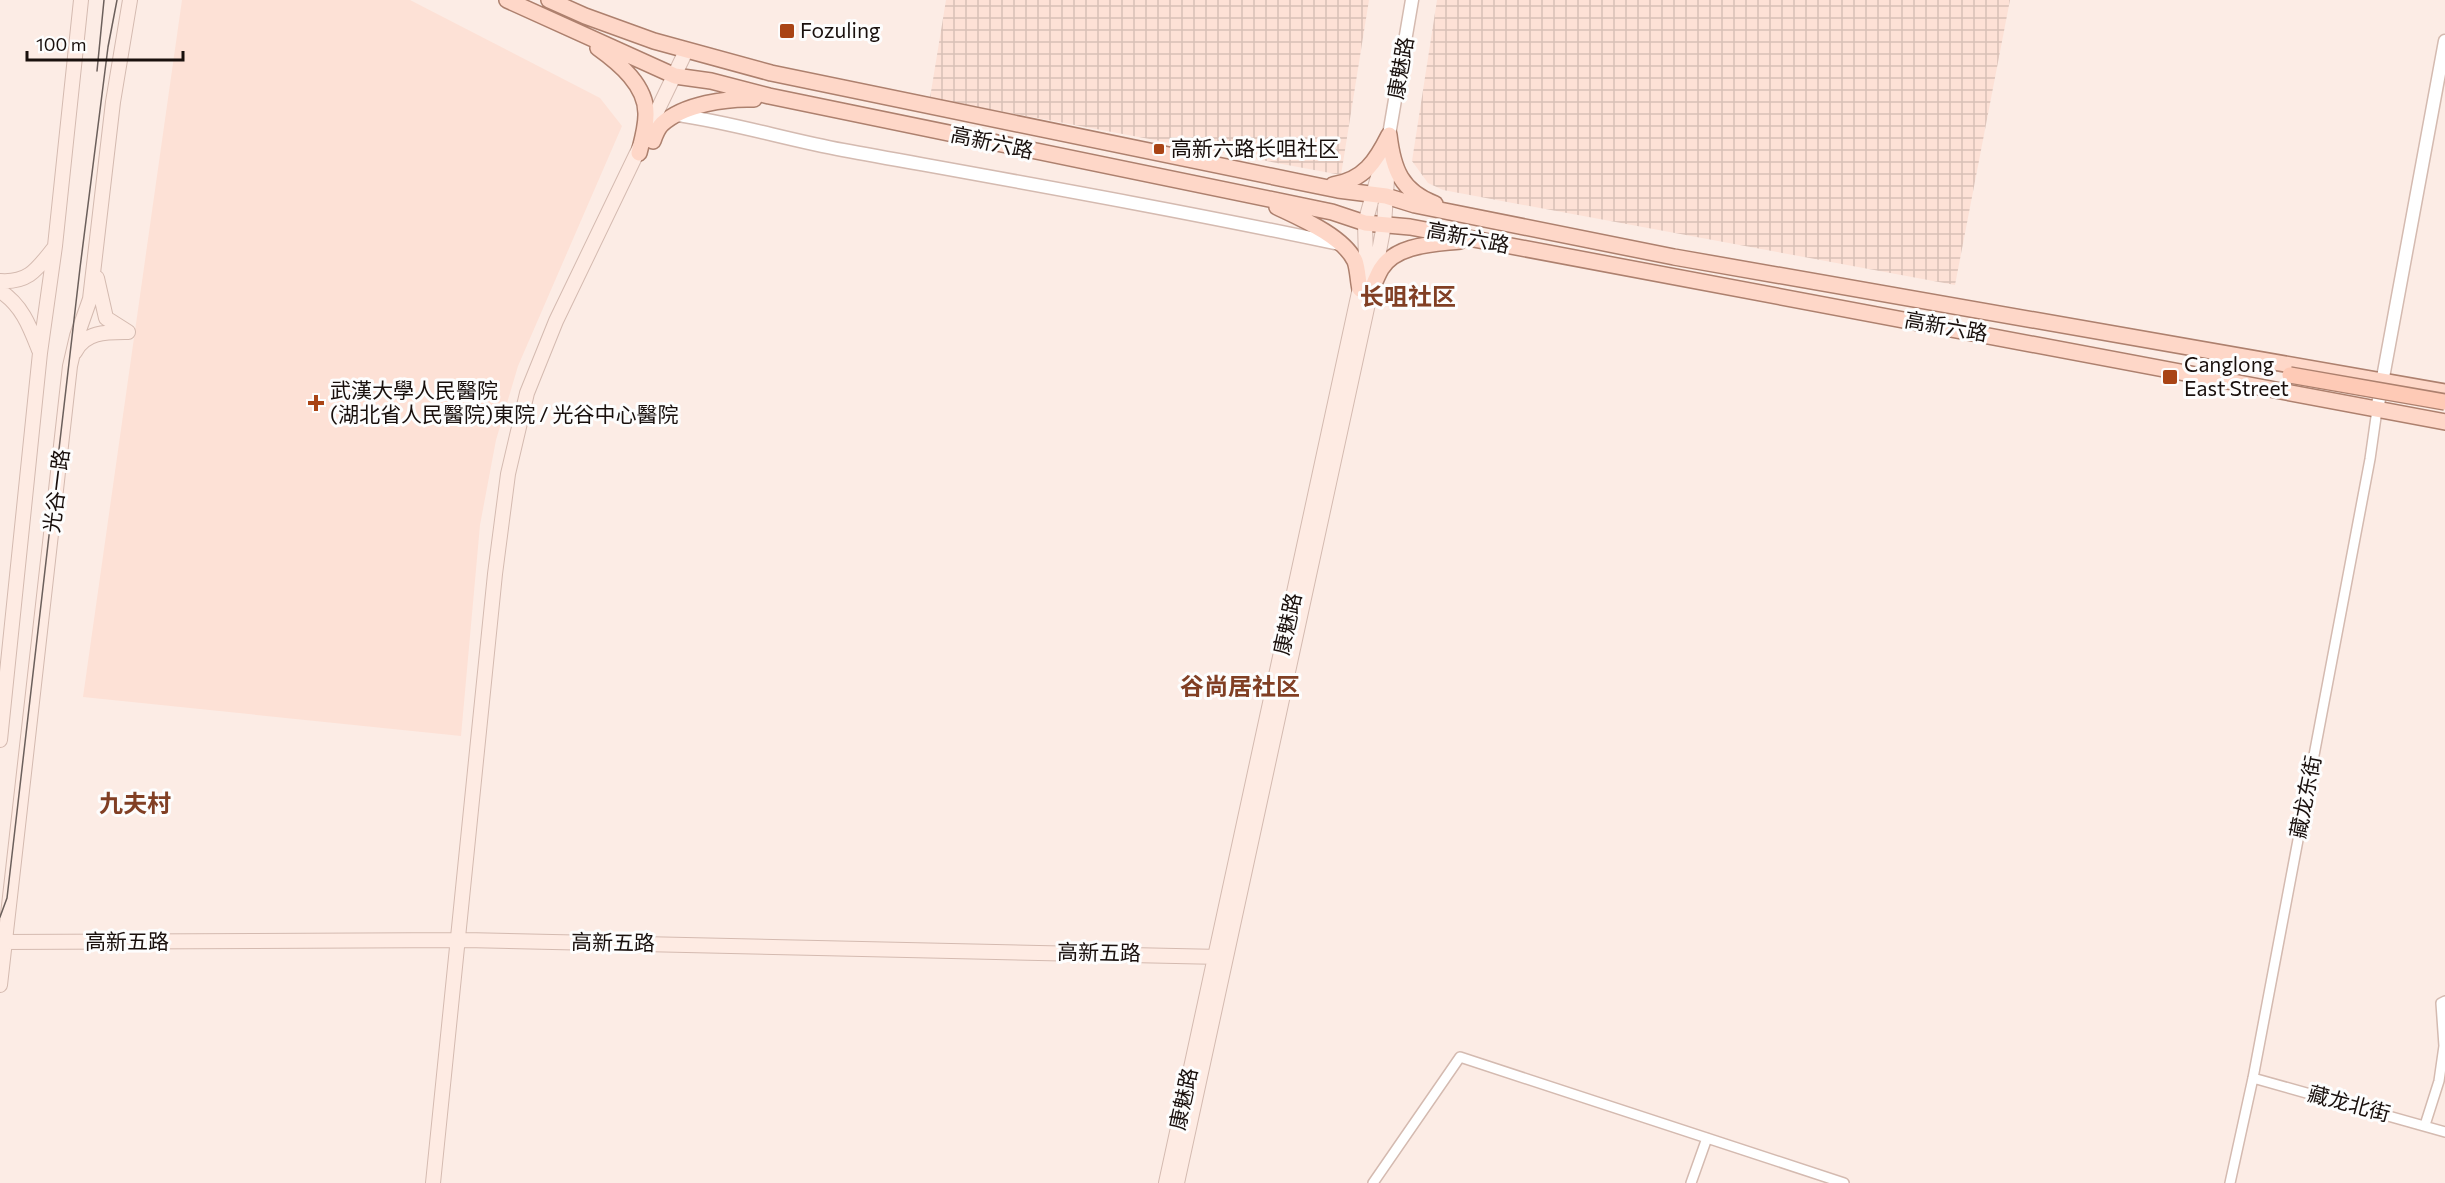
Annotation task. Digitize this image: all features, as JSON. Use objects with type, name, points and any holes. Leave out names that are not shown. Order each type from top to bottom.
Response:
[{"type":"highway","points":[[2290,375],[2445,402]]},
{"type":"main road","name":"光谷一路","points":[[0,740],[40,353],[55,246],[81,0]]},
{"type":"main road","name":"光谷一路","points":[[0,985],[3,942],[70,366],[77,336],[90,299],[113,102],[130,0]]},
{"type":"main road","name":"高新六路","points":[[507,0],[679,76],[782,99],[1332,212],[1365,223],[1410,227],[2445,422]]},
{"type":"main road","name":"高新六路","points":[[549,0],[585,16],[691,52],[771,73],[1324,187],[1379,195],[1415,205],[1674,257],[2445,392]]},
{"type":"main road","points":[[573,30],[612,58],[631,77],[643,95],[646,115],[639,153]]},
{"type":"main road","points":[[440,1183],[495,574],[508,474],[527,393],[556,321],[691,52]]},
{"type":"main road","points":[[653,141],[679,76]]},
{"type":"main road","points":[[433,1183],[502,575],[516,475],[534,395],[563,324],[660,125],[678,115],[728,98],[782,99]]},
{"type":"main road","points":[[1324,187],[1346,183],[1364,173],[1374,164],[1389,135]]},
{"type":"main road","points":[[1389,135],[1392,162],[1411,189],[1432,202],[1472,216]]},
{"type":"main road","name":"康魅路","points":[[1366,290],[1365,223],[1379,195],[1389,135]]},
{"type":"main road","name":"康魅路","points":[[1177,1183],[1221,957],[1366,290],[1384,225],[1379,195]]},
{"type":"main road","points":[[1258,197],[1312,224],[1339,244],[1355,262],[1366,290]]},
{"type":"main road","points":[[1366,290],[1382,267],[1394,256],[1409,249],[1472,239]]},
{"type":"main road","points":[[0,281],[17,283],[36,270],[55,246]]},
{"type":"main road","points":[[70,366],[76,348],[92,335],[128,332],[106,318],[94,267]]},
{"type":"main road","points":[[0,291],[10,297],[27,319],[40,353]]},
{"type":"main road","name":"高新五路","points":[[3,942],[461,940],[1221,957]]},
{"type":"main road","name":"康魅路","points":[[1166,1183],[1221,957]]},
{"type":"street","name":"康魅路","points":[[1389,135],[1412,0]]},
{"type":"street","points":[[2377,410],[2445,41]]},
{"type":"street","points":[[678,115],[716,120],[824,147],[1235,222],[1339,244]]},
{"type":"street","name":"藏龙东街","points":[[2230,1183],[2253,1078],[2370,459],[2377,410]]},
{"type":"street","points":[[2426,1125],[2439,1081],[2444,1046],[2441,1003],[2445,1001]]},
{"type":"street","points":[[1376,1182],[1460,1057],[1844,1183]]},
{"type":"street","name":"藏龙北街","points":[[2253,1078],[2445,1132]]},
{"type":"street","points":[[1691,1183],[1707,1138]]},
{"type":"shaded area","name":"武漢大學人民醫院 (湖北省人民醫院)東院 / 光谷中心醫院","points":[[182,0],[410,0],[600,98],[622,126],[518,366],[496,440],[480,525],[461,736],[83,697]]},
{"type":"shaded area","points":[[946,0],[1369,0],[1341,175],[930,98]]},
{"type":"shaded area","points":[[1437,0],[2010,0],[1955,285],[1443,190],[1428,183],[1412,161]]},
{"type":"tram line","points":[[97,71],[104,0]]},
{"type":"tram line","points":[[0,917],[7,898],[80,268],[108,47],[117,0]]},
{"type":"place","name":"Fozuling","points":[[787,31]]},
{"type":"place","name":"高新六路长咀社区","points":[[1159,149]]},
{"type":"place","name":"Canglong East Street","points":[[2170,377]]},
{"type":"place","name":"武漢大學人民醫院 (湖北省人民醫院)東院 / 光谷中心醫院","points":[[316,403]]},
{"type":"district","name":"长咀社区","points":[[1408,297]]},
{"type":"district","name":"谷尚居社区","points":[[1240,687]]},
{"type":"district","name":"九夫村","points":[[135,804]]}]
